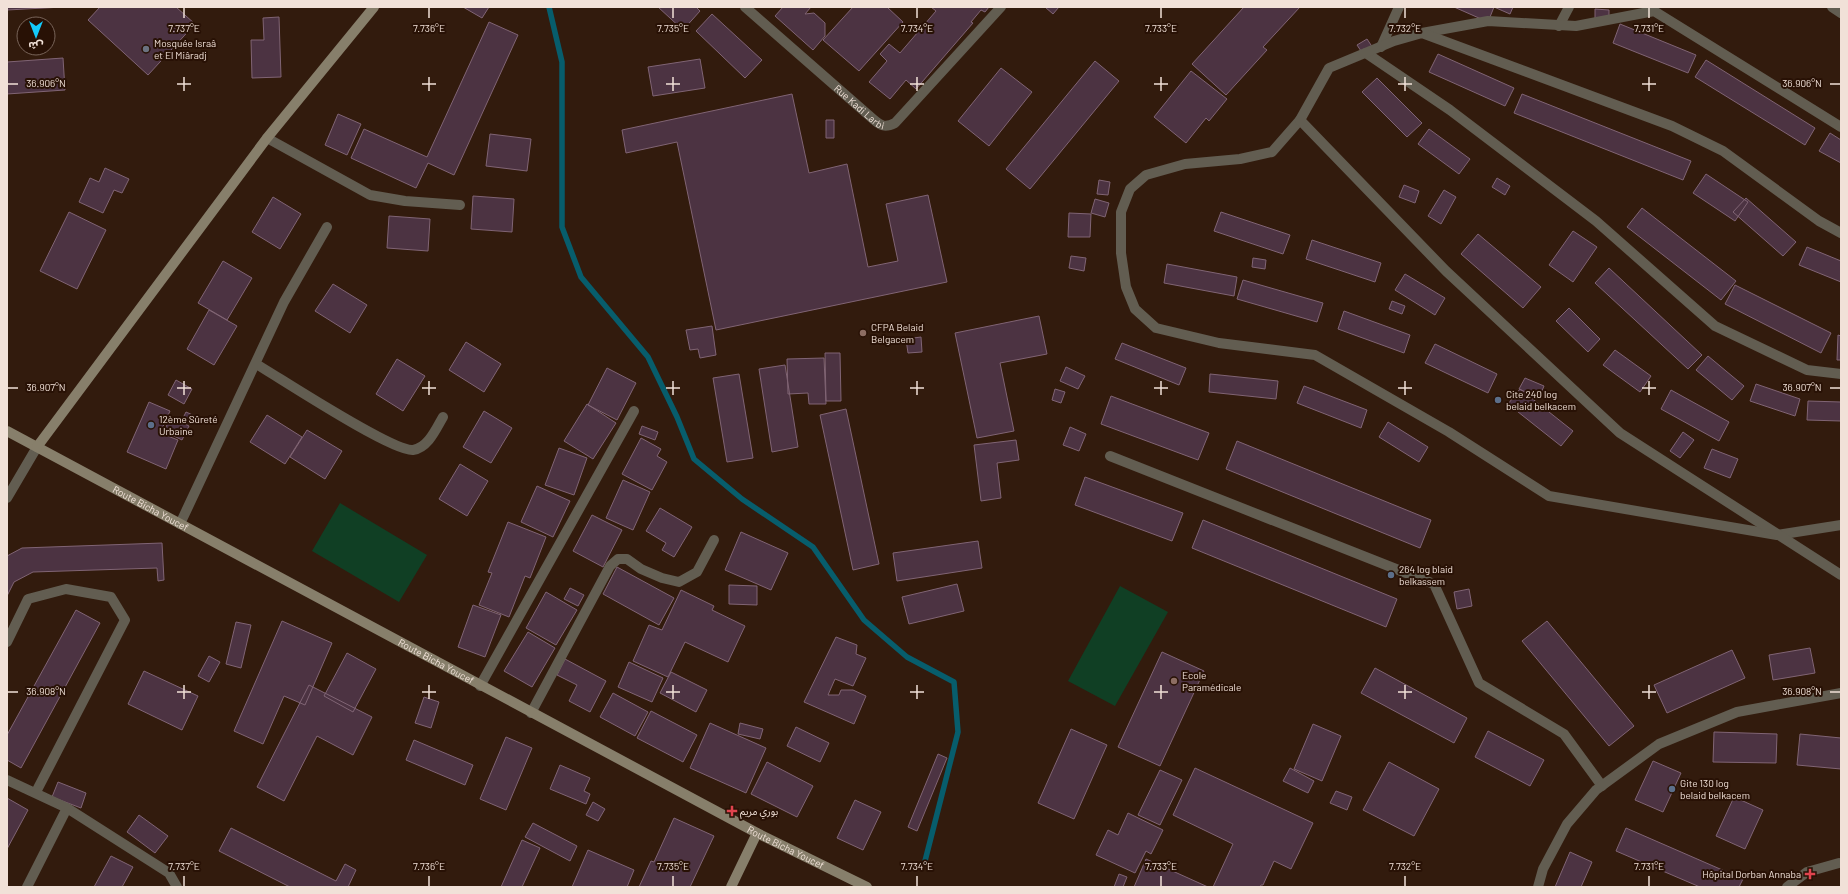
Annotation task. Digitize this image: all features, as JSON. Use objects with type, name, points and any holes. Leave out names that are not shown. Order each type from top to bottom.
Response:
[{"type":"main road","points":[[37,448],[267,138],[374,7]]},
{"type":"main road","name":"Route Bicha Youcef","points":[[7,431],[480,686],[757,833],[868,887]]},
{"type":"main road","points":[[731,887],[757,833]]},
{"type":"street","name":"Rue Kadi Larbi","points":[[745,7],[881,126],[888,127],[895,124],[1001,7]]},
{"type":"street","points":[[1381,46],[1399,7]]},
{"type":"street","points":[[1560,26],[1569,7]]},
{"type":"street","points":[[1832,7],[1841,12]]},
{"type":"street","points":[[1841,127],[1657,9],[1576,26],[1488,21],[1422,33],[1381,46],[1329,68],[1300,120],[1272,152],[1240,159],[1185,164],[1146,175],[1130,189],[1121,212],[1121,253],[1126,287],[1135,310],[1156,328],[1219,343],[1315,355],[1449,432],[1550,496],[1777,535],[1841,525]]},
{"type":"street","points":[[1422,33],[1672,126],[1723,150],[1819,221],[1841,233]]},
{"type":"street","points":[[1366,53],[1450,110],[1596,221],[1715,326],[1807,370],[1841,374]]},
{"type":"street","points":[[1300,120],[1446,272],[1620,433],[1841,575]]},
{"type":"street","points":[[267,138],[370,195],[399,200],[460,205]]},
{"type":"street","points":[[180,524],[284,302],[327,227]]},
{"type":"street","points":[[256,364],[370,433],[395,445],[413,450],[427,443],[443,417]]},
{"type":"street","points":[[480,686],[634,411]]},
{"type":"street","points":[[7,498],[37,448]]},
{"type":"street","points":[[1110,456],[1434,584],[1479,683],[1564,734],[1602,786]]},
{"type":"street","points":[[531,713],[610,566],[618,559],[628,559],[641,569],[662,578],[679,582],[697,572],[714,540]]},
{"type":"street","points":[[7,642],[28,599],[66,589],[111,597],[125,620],[36,792]]},
{"type":"street","points":[[1538,887],[1543,868],[1567,824],[1596,790],[1659,744],[1737,712],[1841,693]]},
{"type":"street","points":[[7,780],[36,792],[67,808],[168,873],[177,887]]},
{"type":"street","points":[[27,887],[67,808]]},
{"type":"street","points":[[1787,887],[1807,872],[1839,863]]},
{"type":"green space","points":[[340,503],[427,555],[399,602],[312,551]]},
{"type":"green space","points":[[1120,586],[1168,612],[1115,706],[1068,681]]},
{"type":"building","points":[[7,7],[63,7],[7,10]]},
{"type":"building","name":"Mosquée Israâ et El Miâradj","points":[[100,7],[176,7],[195,24],[148,75],[88,20]]},
{"type":"building","points":[[463,7],[489,7],[482,18]]},
{"type":"building","points":[[658,7],[696,7],[700,11],[683,30]]},
{"type":"building","points":[[783,7],[811,7],[805,14],[814,13],[825,23],[825,36],[813,50],[775,16]]},
{"type":"building","points":[[853,7],[887,7],[903,22],[859,71],[823,40]]},
{"type":"building","points":[[931,7],[989,7],[985,12],[981,10],[971,22],[973,23],[916,89],[906,80],[890,99],[869,82],[887,61],[880,54],[889,44],[900,53],[936,11]]},
{"type":"building","points":[[1045,7],[1059,7],[1053,14]]},
{"type":"building","points":[[1244,7],[1300,7],[1263,47],[1267,50],[1226,95],[1192,64]]},
{"type":"building","points":[[1454,7],[1494,7],[1488,22]]},
{"type":"building","points":[[1494,7],[1513,7],[1510,14]]},
{"type":"building","points":[[1595,9],[1609,10],[1609,22],[1595,22]]},
{"type":"building","points":[[712,14],[762,60],[745,78],[696,31]]},
{"type":"building","points":[[279,17],[281,77],[252,78],[251,40],[264,40],[263,18]]},
{"type":"building","points":[[489,22],[518,35],[454,175],[428,163],[416,188],[351,158],[364,129],[427,157]]},
{"type":"building","points":[[1620,24],[1696,55],[1688,73],[1613,43]]},
{"type":"building","points":[[1367,39],[1373,48],[1363,54],[1357,45]]},
{"type":"building","points":[[1438,54],[1514,88],[1505,106],[1429,72]]},
{"type":"building","points":[[63,58],[65,90],[7,94],[7,62]]},
{"type":"building","points":[[700,59],[705,88],[653,96],[648,67]]},
{"type":"building","points":[[1706,60],[1815,128],[1805,145],[1695,77]]},
{"type":"building","points":[[1095,61],[1119,81],[1030,189],[1006,169]]},
{"type":"building","points":[[1001,68],[1032,92],[989,146],[958,121]]},
{"type":"building","points":[[1191,71],[1227,99],[1209,121],[1206,118],[1186,143],[1154,117]]},
{"type":"building","points":[[1377,78],[1422,123],[1407,137],[1362,92]]},
{"type":"building","points":[[792,94],[809,173],[847,164],[868,267],[898,261],[886,204],[928,195],[947,282],[716,330],[677,142],[626,153],[622,130]]},
{"type":"building","points":[[1522,94],[1691,161],[1683,180],[1514,113]]},
{"type":"building","points":[[338,114],[361,124],[347,155],[325,145]]},
{"type":"building","points":[[826,120],[834,120],[834,138],[826,138]]},
{"type":"building","points":[[1429,129],[1470,159],[1459,174],[1418,144]]},
{"type":"building","points":[[1830,133],[1841,140],[1841,163],[1819,151]]},
{"type":"building","points":[[490,134],[531,139],[527,171],[486,166]]},
{"type":"building","points":[[105,168],[129,179],[122,193],[114,190],[103,213],[79,202],[90,178],[99,182]]},
{"type":"building","points":[[1706,174],[1748,202],[1735,221],[1693,193]]},
{"type":"building","points":[[1497,178],[1510,186],[1505,195],[1492,187]]},
{"type":"building","points":[[1099,180],[1110,182],[1108,195],[1097,194]]},
{"type":"building","points":[[1404,185],[1419,191],[1415,203],[1399,197]]},
{"type":"building","points":[[1444,190],[1456,197],[1441,224],[1428,216]]},
{"type":"building","points":[[473,196],[514,199],[512,232],[471,229]]},
{"type":"building","points":[[273,197],[301,214],[280,249],[252,232]]},
{"type":"building","points":[[1746,198],[1796,242],[1783,256],[1733,212]]},
{"type":"building","points":[[1095,199],[1109,203],[1105,217],[1091,213]]},
{"type":"building","points":[[1642,208],[1736,281],[1721,300],[1627,227]]},
{"type":"building","points":[[69,212],[106,230],[77,289],[40,271]]},
{"type":"building","points":[[1221,212],[1290,235],[1283,254],[1214,231]]},
{"type":"building","points":[[1069,213],[1091,214],[1090,237],[1068,237]]},
{"type":"building","points":[[389,216],[430,219],[428,251],[387,248]]},
{"type":"building","points":[[1573,231],[1597,247],[1573,282],[1549,265]]},
{"type":"building","points":[[1478,234],[1541,287],[1523,308],[1461,254]]},
{"type":"building","points":[[1312,240],[1381,263],[1375,282],[1306,259]]},
{"type":"building","points":[[1807,247],[1841,261],[1841,282],[1799,265]]},
{"type":"building","points":[[1071,256],[1086,258],[1084,271],[1069,268]]},
{"type":"building","points":[[1253,258],[1266,260],[1265,269],[1252,267]]},
{"type":"building","points":[[223,261],[252,278],[227,320],[198,303]]},
{"type":"building","points":[[1167,264],[1237,277],[1234,296],[1164,283]]},
{"type":"building","points":[[1609,268],[1702,355],[1688,369],[1595,283]]},
{"type":"building","points":[[1405,274],[1445,298],[1435,315],[1395,290]]},
{"type":"building","points":[[1243,280],[1323,303],[1317,322],[1237,299]]},
{"type":"building","points":[[333,284],[367,305],[350,333],[315,311]]},
{"type":"building","points":[[1735,285],[1831,333],[1821,353],[1725,304]]},
{"type":"building","points":[[1392,301],[1405,306],[1402,314],[1389,309]]},
{"type":"building","points":[[1569,308],[1600,339],[1588,352],[1556,321]]},
{"type":"building","points":[[209,310],[237,326],[214,365],[187,349]]},
{"type":"building","points":[[1344,311],[1410,335],[1404,353],[1338,329]]},
{"type":"building","points":[[1039,316],[1047,354],[1000,363],[1014,431],[977,438],[955,333]]},
{"type":"building","points":[[712,326],[716,355],[700,358],[698,349],[690,350],[686,330]]},
{"type":"building","points":[[1838,335],[1841,336],[1841,360],[1837,360]]},
{"type":"building","points":[[921,337],[922,352],[908,353],[906,339]]},
{"type":"building","points":[[466,342],[501,364],[484,392],[449,370]]},
{"type":"building","points":[[1122,343],[1186,368],[1179,385],[1115,359]]},
{"type":"building","points":[[1435,344],[1497,374],[1488,393],[1425,363]]},
{"type":"building","points":[[1615,350],[1651,376],[1640,392],[1603,365]]},
{"type":"building","points":[[825,353],[840,353],[841,401],[826,401]]},
{"type":"building","points":[[1708,356],[1744,386],[1732,400],[1696,370]]},
{"type":"building","points":[[824,358],[826,404],[809,404],[808,393],[788,394],[787,359]]},
{"type":"building","points":[[397,359],[425,376],[403,411],[376,394]]},
{"type":"building","points":[[785,365],[798,447],[772,452],[759,369]]},
{"type":"building","points":[[1066,367],[1085,376],[1078,389],[1060,381]]},
{"type":"building","points":[[607,368],[636,383],[617,420],[588,405]]},
{"type":"building","points":[[739,374],[753,458],[727,462],[713,378]]},
{"type":"building","points":[[1210,374],[1278,381],[1276,399],[1209,392]]},
{"type":"building","points":[[1525,378],[1544,386],[1539,398],[1519,389]]},
{"type":"building","points":[[176,380],[192,389],[184,404],[168,395]]},
{"type":"building","points":[[1756,384],[1800,399],[1795,416],[1750,401]]},
{"type":"building","points":[[1304,386],[1367,410],[1361,428],[1297,403]]},
{"type":"building","points":[[1055,389],[1065,392],[1061,403],[1052,400]]},
{"type":"building","points":[[1520,389],[1573,431],[1561,446],[1508,404]]},
{"type":"building","points":[[1671,390],[1729,422],[1719,441],[1661,409]]},
{"type":"building","points":[[1111,396],[1209,433],[1198,460],[1101,424]]},
{"type":"building","points":[[1808,401],[1841,402],[1841,421],[1807,420]]},
{"type":"building","points":[[149,402],[170,411],[160,433],[178,440],[166,469],[127,452]]},
{"type":"building","points":[[587,404],[616,423],[593,459],[564,441]]},
{"type":"building","points":[[846,409],[879,564],[853,570],[820,415]]},
{"type":"building","points":[[484,411],[512,428],[491,463],[463,447]]},
{"type":"building","points":[[186,412],[195,416],[192,424],[182,420]]},
{"type":"building","points":[[267,415],[302,437],[285,464],[250,442]]},
{"type":"building","points":[[171,417],[189,426],[182,440],[164,431]]},
{"type":"building","points":[[1388,422],[1428,447],[1419,462],[1379,437]]},
{"type":"building","points":[[642,426],[658,432],[655,440],[639,434]]},
{"type":"building","points":[[1070,427],[1086,434],[1079,451],[1063,445]]},
{"type":"building","points":[[307,430],[342,451],[325,479],[290,457]]},
{"type":"building","points":[[1683,432],[1694,440],[1680,458],[1670,451]]},
{"type":"building","points":[[641,438],[661,449],[657,456],[667,462],[652,490],[622,474]]},
{"type":"building","points":[[1016,440],[1019,460],[997,463],[1001,498],[981,501],[974,445]]},
{"type":"building","points":[[1237,441],[1431,520],[1420,548],[1226,469]]},
{"type":"building","points":[[559,448],[587,458],[574,495],[545,485]]},
{"type":"building","points":[[1712,449],[1738,459],[1730,478],[1704,468]]},
{"type":"building","points":[[460,464],[488,481],[467,516],[439,499]]},
{"type":"building","points":[[1085,477],[1183,513],[1172,541],[1075,505]]},
{"type":"building","points":[[623,480],[650,492],[633,530],[606,518]]},
{"type":"building","points":[[537,486],[570,501],[553,537],[521,522]]},
{"type":"building","points":[[660,508],[692,527],[674,557],[662,550],[666,543],[646,531]]},
{"type":"building","points":[[592,515],[622,530],[603,567],[573,551]]},
{"type":"building","points":[[1203,520],[1397,599],[1386,627],[1192,548]]},
{"type":"building","points":[[508,522],[546,537],[530,578],[525,576],[509,617],[479,605],[492,573],[488,572]]},
{"type":"building","points":[[741,532],[788,553],[771,590],[725,570]]},
{"type":"building","points":[[978,541],[982,568],[897,581],[893,553]]},
{"type":"building","points":[[162,543],[164,580],[158,581],[157,568],[33,572],[14,582],[7,596],[7,556],[22,548]]},
{"type":"building","points":[[617,567],[674,598],[659,625],[603,594]]},
{"type":"building","points":[[957,584],[964,611],[909,624],[902,597]]},
{"type":"building","points":[[729,585],[757,586],[757,605],[729,604]]},
{"type":"building","points":[[570,588],[584,595],[578,606],[564,599]]},
{"type":"building","points":[[1469,589],[1472,606],[1457,609],[1454,592]]},
{"type":"building","points":[[681,590],[714,606],[712,610],[745,626],[728,662],[685,642],[668,677],[633,661],[649,625],[662,630]]},
{"type":"building","points":[[546,592],[577,610],[556,645],[526,628]]},
{"type":"building","points":[[473,605],[501,615],[485,657],[458,647]]},
{"type":"building","points":[[76,610],[100,623],[21,768],[7,760],[7,735]]},
{"type":"building","points":[[282,621],[332,643],[305,705],[284,696],[263,744],[234,731]]},
{"type":"building","points":[[1547,621],[1634,726],[1609,746],[1522,641]]},
{"type":"building","points":[[236,622],[251,625],[241,668],[226,664]]},
{"type":"building","points":[[528,632],[555,648],[532,687],[504,671]]},
{"type":"building","points":[[836,637],[857,645],[856,654],[866,658],[853,686],[835,679],[828,695],[839,695],[841,690],[853,690],[866,696],[854,724],[804,702]]},
{"type":"building","points":[[1810,648],[1815,673],[1773,680],[1769,655]]},
{"type":"building","points":[[1732,650],[1745,678],[1667,713],[1654,685]]},
{"type":"building","points":[[1162,652],[1204,671],[1160,766],[1118,747]]},
{"type":"building","points":[[347,653],[376,669],[353,712],[324,696]]},
{"type":"building","points":[[209,656],[220,662],[209,682],[198,676]]},
{"type":"building","points":[[565,659],[606,681],[590,712],[569,701],[577,685],[557,675]]},
{"type":"building","points":[[629,662],[663,678],[652,702],[618,687]]},
{"type":"building","points":[[1375,668],[1467,718],[1454,743],[1361,693]]},
{"type":"building","points":[[144,671],[198,696],[182,730],[128,704]]},
{"type":"building","points":[[671,672],[707,690],[696,712],[660,693]]},
{"type":"building","points":[[309,685],[372,717],[353,755],[317,736],[284,801],[257,787]]},
{"type":"building","points":[[613,693],[648,712],[635,736],[600,717]]},
{"type":"building","points":[[424,697],[439,702],[431,728],[415,723]]},
{"type":"building","points":[[651,711],[697,735],[683,762],[637,738]]},
{"type":"building","points":[[710,723],[766,748],[746,793],[690,768]]},
{"type":"building","points":[[740,723],[763,729],[760,739],[738,734]]},
{"type":"building","points":[[1313,724],[1341,736],[1322,781],[1294,769]]},
{"type":"building","points":[[796,727],[829,743],[820,762],[787,746]]},
{"type":"building","points":[[1071,729],[1107,745],[1074,819],[1038,803]]},
{"type":"building","points":[[1488,731],[1544,760],[1530,786],[1475,757]]},
{"type":"building","points":[[1714,732],[1777,734],[1776,763],[1713,762]]},
{"type":"building","points":[[1800,734],[1841,738],[1841,769],[1797,765]]},
{"type":"building","points":[[506,737],[532,748],[506,810],[480,799]]},
{"type":"building","points":[[414,740],[473,765],[465,785],[406,760]]},
{"type":"building","points":[[938,754],[947,758],[917,831],[908,827]]},
{"type":"building","points":[[1653,761],[1681,773],[1663,812],[1635,800]]},
{"type":"building","points":[[767,762],[813,786],[797,817],[751,794]]},
{"type":"building","points":[[1389,762],[1439,789],[1414,836],[1363,810]]},
{"type":"building","points":[[560,765],[590,778],[584,791],[590,794],[586,804],[550,789]]},
{"type":"building","points":[[1195,768],[1313,823],[1291,869],[1274,861],[1263,885],[1260,887],[1213,887],[1233,844],[1173,815]]},
{"type":"building","points":[[1290,768],[1314,781],[1308,793],[1283,781]]},
{"type":"building","points":[[1160,770],[1182,780],[1160,825],[1138,815]]},
{"type":"building","points":[[58,782],[86,793],[81,808],[52,797]]},
{"type":"building","points":[[1336,791],[1352,797],[1347,810],[1330,803]]},
{"type":"building","points":[[1734,797],[1763,810],[1745,849],[1716,836]]},
{"type":"building","points":[[7,798],[28,810],[7,849]]},
{"type":"building","points":[[855,800],[881,812],[863,850],[837,838]]},
{"type":"building","points":[[593,802],[605,809],[598,821],[586,815]]},
{"type":"building","points":[[1128,813],[1163,830],[1151,854],[1146,851],[1135,873],[1096,855],[1108,830],[1118,835]]},
{"type":"building","points":[[139,815],[168,836],[155,853],[127,832]]},
{"type":"building","points":[[674,818],[714,836],[690,887],[639,887],[651,861],[654,862]]},
{"type":"building","points":[[533,823],[577,846],[570,861],[525,837]]},
{"type":"building","points":[[231,828],[336,881],[345,864],[356,870],[348,887],[290,887],[219,851]]},
{"type":"building","points":[[1626,828],[1743,879],[1739,887],[1700,887],[1616,851]]},
{"type":"building","points":[[522,840],[540,848],[522,887],[501,887]]},
{"type":"building","points":[[588,850],[634,870],[627,887],[572,887]]},
{"type":"building","points":[[1570,852],[1592,862],[1581,887],[1555,887]]},
{"type":"building","points":[[111,856],[133,867],[122,887],[94,887]]},
{"type":"building","points":[[1146,859],[1208,887],[1134,887]]},
{"type":"building","points":[[1119,874],[1127,877],[1123,887],[1114,887]]},
{"type":"waterway","points":[[549,7],[562,62],[562,227],[581,277],[648,357],[677,417],[694,459],[742,499],[813,547],[864,620],[907,657],[954,682],[958,732],[925,861]]},
{"type":"place","name":"Mosquée Israâ et El Miâradj","points":[[146,49]]},
{"type":"place","name":"CFPA Belaid Belgacem","points":[[863,333]]},
{"type":"place","name":"Cite 240 log belaid belkacem","points":[[1498,400]]},
{"type":"place","name":"12ème Sûreté Urbaine","points":[[151,425]]},
{"type":"place","name":"264 log blaid belkassem","points":[[1391,575]]},
{"type":"place","name":"Ecole Paramédicale","points":[[1174,681]]},
{"type":"place","name":"Gite 130 log belaid belkacem","points":[[1672,789]]},
{"type":"place","name":"بوري مريم","points":[[732,811]]},
{"type":"place","name":"Hôpital Dorban Annaba","points":[[1810,874]]}]
